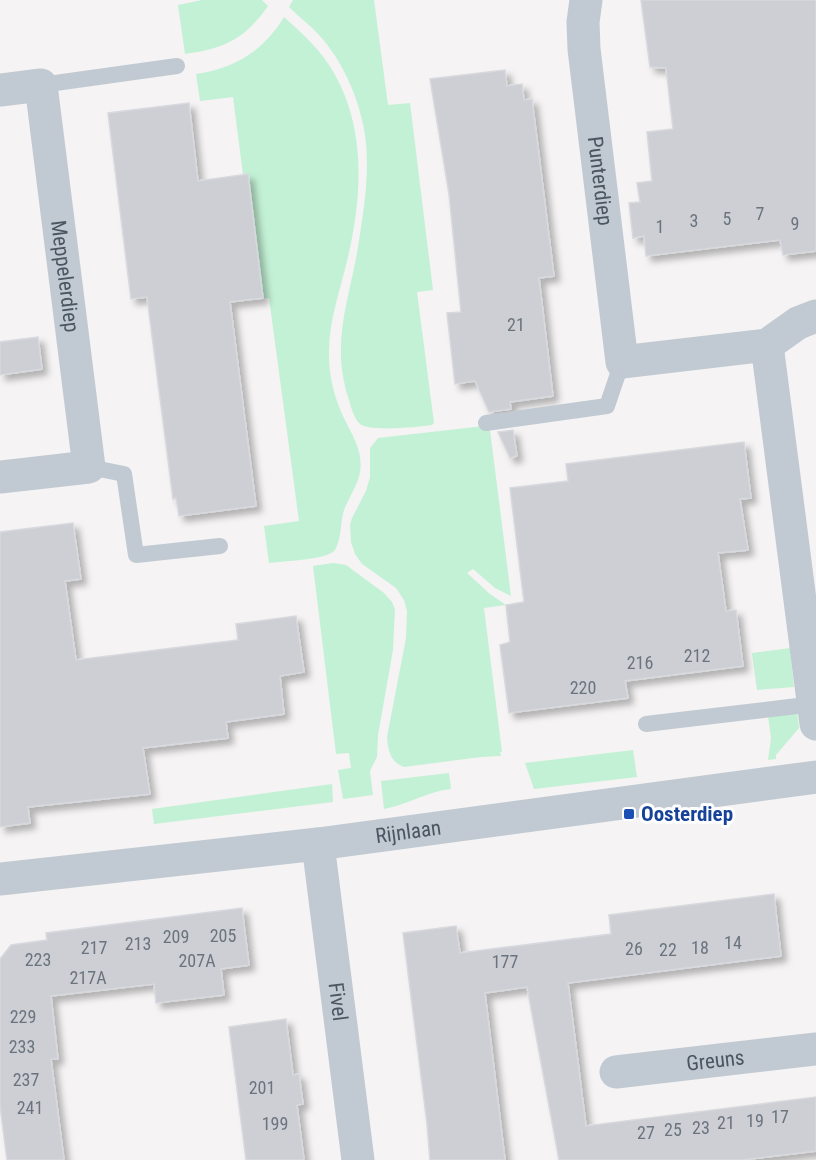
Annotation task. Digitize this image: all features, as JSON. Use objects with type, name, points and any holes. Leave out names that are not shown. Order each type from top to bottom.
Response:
[{"type":"street","name":"Punterdiep","points":[[586,0],[582,22],[584,49],[622,362]]},
{"type":"street","points":[[0,90],[41,85]]},
{"type":"street","name":"Meppelerdiep","points":[[41,85],[89,466]]},
{"type":"street","points":[[622,362],[767,345],[798,323],[816,316]]},
{"type":"street","points":[[767,345],[815,714]]},
{"type":"street","points":[[0,477],[89,466]]},
{"type":"street","name":"Rijnlaan","points":[[0,879],[318,844],[816,777]]},
{"type":"street","name":"Fivel","points":[[318,844],[358,1160]]},
{"type":"street","name":"Greuns","points":[[616,1072],[816,1049]]},
{"type":"lane","points":[[41,85],[177,66]]},
{"type":"lane","name":"Punterdiep","points":[[486,423],[608,406],[622,362]]},
{"type":"lane","points":[[89,466],[124,474],[136,555],[220,546]]},
{"type":"lane","points":[[646,724],[815,714]]},
{"type":"green space","points":[[202,0],[262,0],[268,6],[251,27],[232,40],[211,49],[185,54],[178,5]]},
{"type":"green space","points":[[293,0],[374,0],[388,105],[410,103],[433,290],[417,292],[434,423],[432,425],[374,428],[360,424],[354,416],[344,379],[341,341],[364,203],[367,159],[364,129],[358,104],[342,67],[319,35],[289,7]]},
{"type":"green space","points":[[284,17],[312,44],[335,75],[352,118],[356,141],[358,188],[356,211],[353,234],[333,318],[329,355],[335,396],[358,447],[361,463],[357,482],[344,510],[335,550],[315,558],[269,563],[264,526],[299,521],[269,298],[259,299],[233,97],[200,101],[196,74],[223,68],[247,56],[267,39]]},
{"type":"green space","points":[[484,426],[490,430],[511,596],[495,588],[473,569],[467,573],[506,605],[484,608],[502,752],[500,752],[501,756],[404,767],[393,759],[387,737],[406,638],[407,611],[404,600],[396,588],[362,564],[355,554],[351,542],[350,525],[366,491],[370,477],[370,448],[378,438]]},
{"type":"green space","points":[[333,563],[346,565],[384,593],[395,609],[393,650],[378,735],[377,757],[370,771],[373,795],[343,799],[338,770],[351,768],[349,753],[336,754],[313,566]]},
{"type":"green space","points":[[790,648],[794,687],[757,690],[752,653]]},
{"type":"green space","points":[[797,712],[799,728],[776,755],[776,759],[768,760],[771,738],[768,716]]},
{"type":"green space","points":[[633,750],[637,777],[534,789],[525,763]]},
{"type":"green space","points":[[449,773],[451,789],[434,792],[384,809],[381,781]]},
{"type":"green space","points":[[332,784],[333,802],[154,824],[152,809]]},
{"type":"building","points":[[641,0],[816,0],[816,251],[783,255],[780,240],[646,256],[644,236],[633,238],[629,203],[640,202],[637,183],[652,181],[647,132],[673,129],[666,68],[650,67]]},
{"type":"building","points":[[505,70],[507,86],[522,84],[524,100],[532,99],[554,276],[539,278],[553,396],[510,402],[511,409],[489,412],[475,381],[455,384],[447,313],[461,312],[449,194],[430,79]]},
{"type":"building","points":[[189,103],[198,181],[248,174],[263,298],[230,302],[256,506],[179,516],[176,498],[173,499],[147,297],[131,299],[108,113]]},
{"type":"building","points":[[38,337],[42,369],[0,375],[0,342]]},
{"type":"building","points":[[513,430],[517,456],[510,458],[498,432]]},
{"type":"building","points":[[744,442],[751,498],[740,499],[748,550],[718,553],[726,611],[736,610],[743,666],[625,681],[628,698],[509,713],[500,645],[510,642],[506,605],[524,602],[510,488],[568,481],[566,464]]},
{"type":"building","points":[[73,523],[81,579],[65,581],[76,660],[238,640],[236,624],[296,616],[304,672],[280,676],[284,714],[226,722],[228,738],[143,748],[150,794],[28,807],[30,823],[0,827],[0,532]]},
{"type":"building","points":[[774,894],[781,956],[568,983],[586,1126],[816,1097],[816,1151],[742,1160],[559,1160],[527,987],[485,993],[505,1160],[430,1160],[403,933],[456,926],[460,953],[611,934],[609,915]]},
{"type":"building","points":[[242,908],[249,965],[221,969],[224,995],[156,1003],[154,984],[51,996],[58,1059],[51,1059],[64,1160],[7,1160],[0,1106],[0,959],[11,945],[47,940],[46,933]]},
{"type":"building","points":[[286,1019],[293,1075],[299,1074],[303,1104],[297,1105],[304,1160],[246,1160],[229,1027]]},
{"type":"place","name":"Oosterdiep","points":[[629,814]]}]
